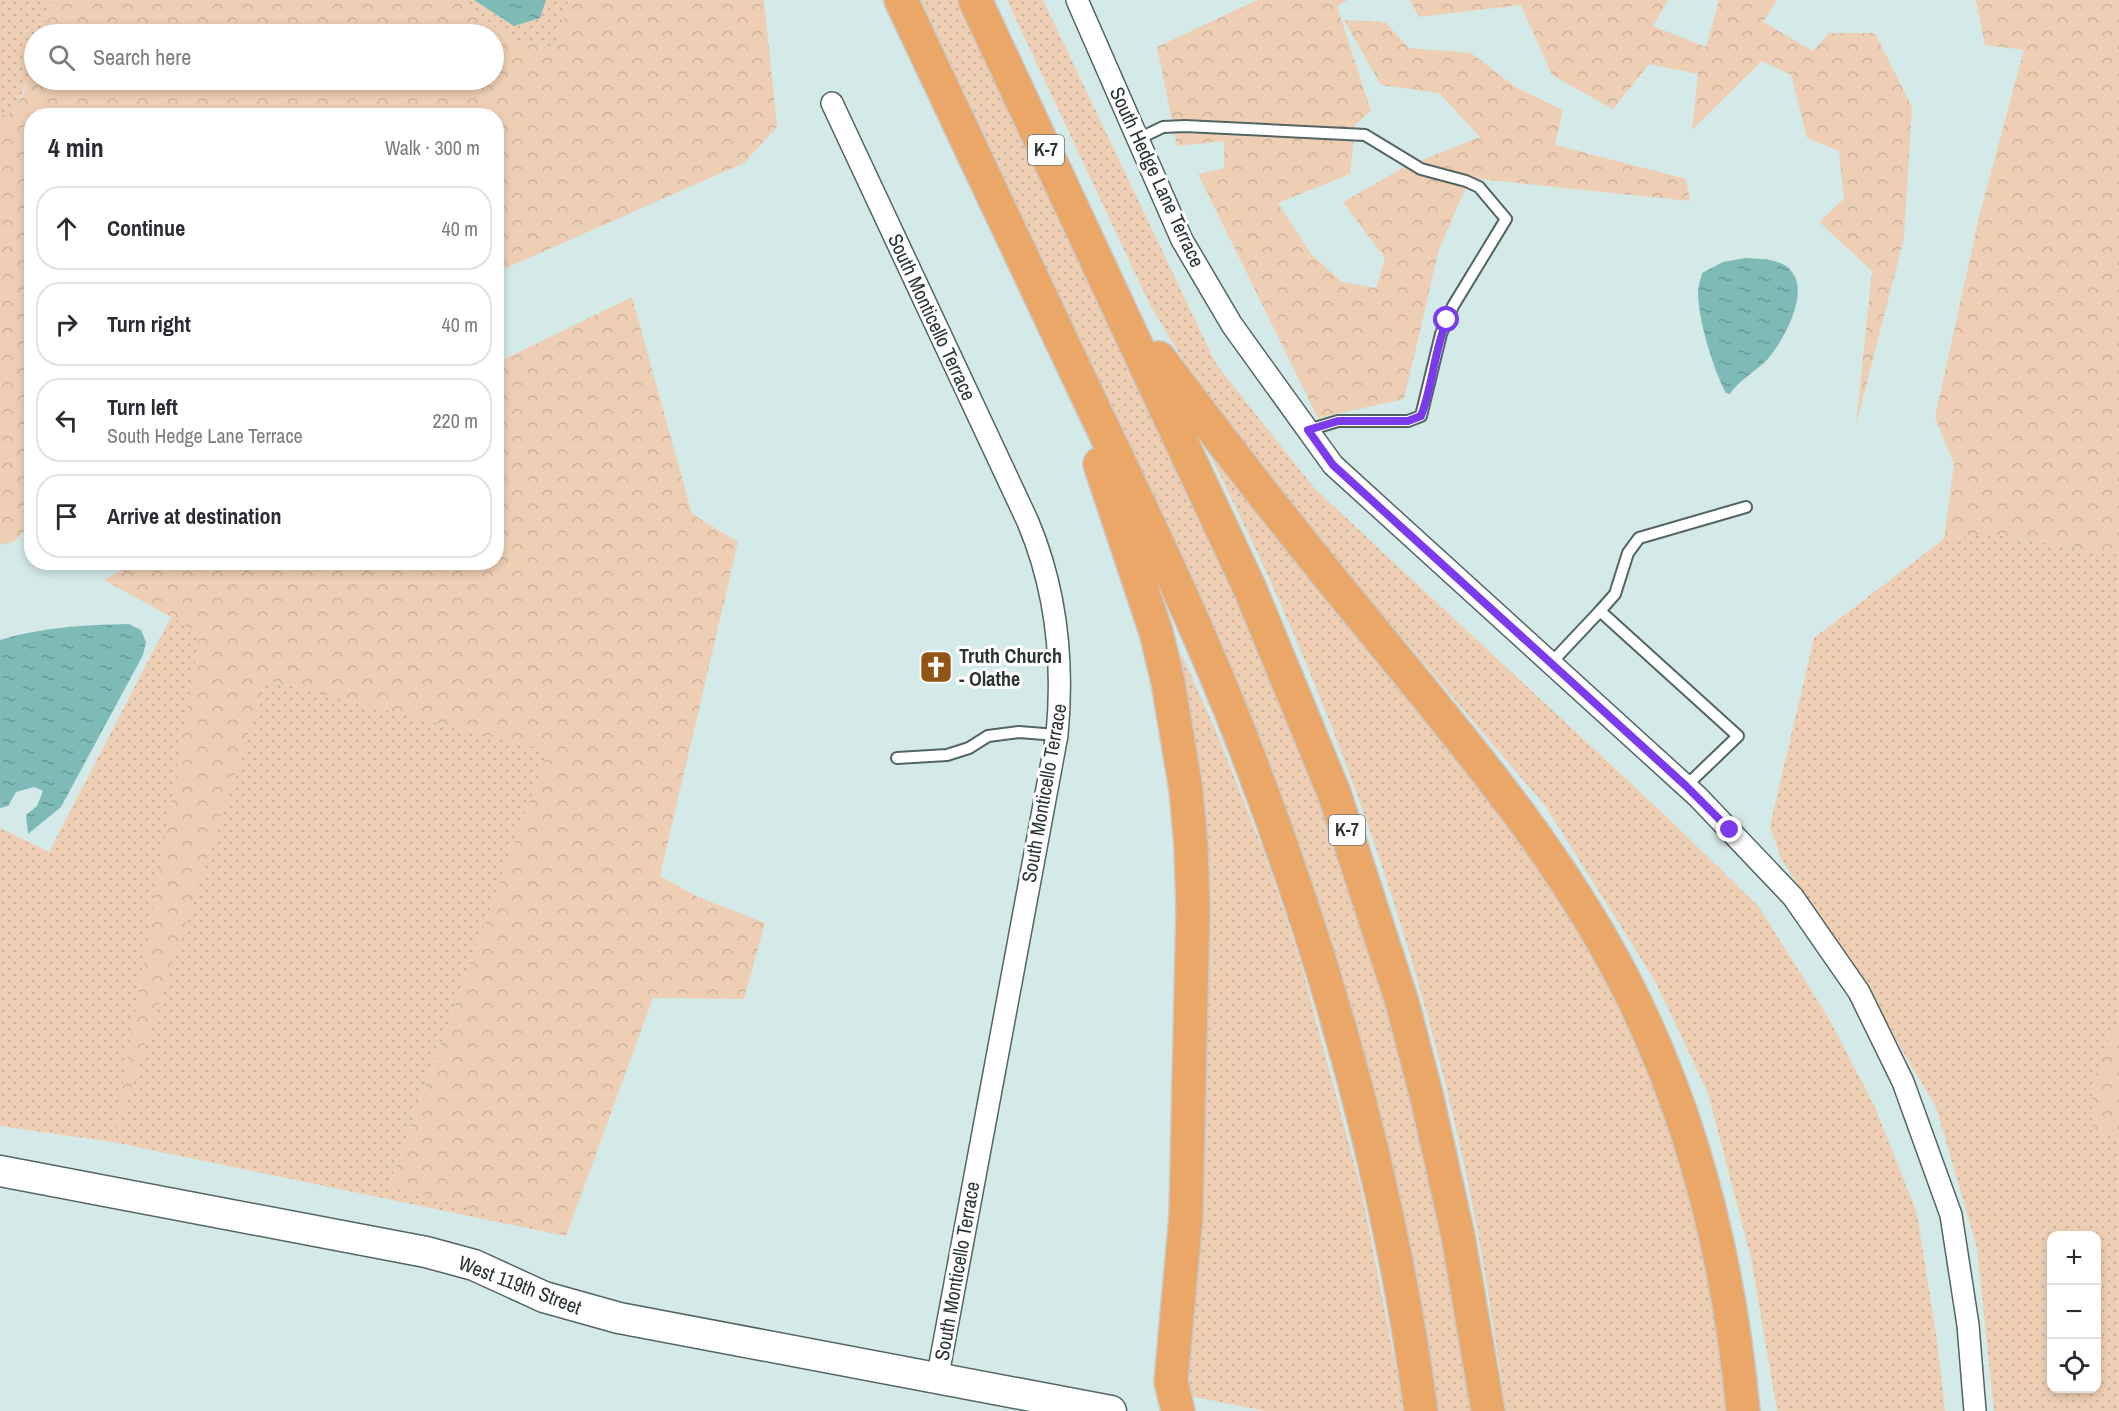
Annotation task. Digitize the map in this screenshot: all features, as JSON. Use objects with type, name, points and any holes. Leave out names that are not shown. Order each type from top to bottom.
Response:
[{"type":"highway","points":[[901,0],[1192,620],[1273,821],[1334,1005],[1363,1112],[1387,1214],[1419,1396]]},
{"type":"highway","name":"K-7","points":[[975,0],[1263,619],[1334,793],[1367,887],[1402,1002],[1458,1236],[1487,1401]]},
{"type":"highway","points":[[1116,301],[1218,437],[1511,801],[1587,913],[1624,981],[1683,1114],[1719,1247],[1729,1297],[1743,1411]]},
{"type":"highway","points":[[1055,328],[1156,632],[1168,682],[1186,790],[1193,909],[1186,1216],[1171,1382],[1178,1411]]},
{"type":"main road","name":"West 119th Street","points":[[0,1171],[426,1252],[474,1264],[544,1297],[585,1310],[937,1380],[1111,1411]]},
{"type":"street","name":"South Hedge Lane Terrace","points":[[1077,0],[1182,240],[1232,326],[1333,465],[1686,786],[1793,897],[1858,992],[1903,1082],[1952,1215],[1968,1325],[1975,1411]]},
{"type":"street","name":"South Monticello Terrace","points":[[832,103],[1041,554],[1050,583],[1060,650],[1061,692],[1057,735],[937,1380]]},
{"type":"lane","points":[[1138,139],[1163,126],[1365,135],[1421,169],[1479,187],[1506,219],[1449,315],[1441,334],[1421,416],[1408,421],[1338,421],[1308,430]]},
{"type":"lane","points":[[1551,663],[1614,594],[1628,553],[1639,538],[1746,507]]},
{"type":"lane","points":[[1600,611],[1738,736],[1686,786]]},
{"type":"lane","points":[[897,758],[947,754],[969,748],[988,736],[1019,732],[1057,735]]},
{"type":"green space","points":[[0,0],[52,0],[44,24],[24,24],[24,89],[7,118],[0,113]]},
{"type":"green space","points":[[52,0],[458,0],[491,24],[44,24]]},
{"type":"green space","points":[[458,0],[474,0],[514,26],[540,18],[546,0],[569,0],[555,48],[511,39],[504,34],[504,24],[491,24]]},
{"type":"green space","points":[[569,0],[764,0],[777,127],[744,163],[504,269],[504,108],[24,108],[24,532],[13,542],[0,545],[0,113],[7,117],[24,90],[504,90],[504,34],[511,39],[555,48]]},
{"type":"green space","points":[[921,0],[957,0],[1214,549],[1305,762],[1349,885],[1410,1098],[1441,1242],[1468,1387],[1502,1384],[1470,1191],[1442,1071],[1417,979],[1358,796],[1324,707],[1287,618],[1205,446],[1543,862],[1631,1017],[1699,1205],[1733,1411],[1266,1411],[1194,1397],[1189,1393],[1194,1250],[1169,645],[1183,657],[1218,736],[1267,860],[1299,957],[1361,1189],[1398,1377],[1430,1380],[1396,1182],[1350,1002],[1301,848],[1215,627]]},
{"type":"green space","points":[[1007,0],[1043,0],[1216,364],[1315,489],[1668,818],[1759,907],[1828,1017],[1874,1105],[1917,1213],[1937,1341],[1945,1411],[1777,1411],[1751,1258],[1708,1093],[1655,981],[1546,807],[1223,426],[1149,303]]},
{"type":"green space","points":[[1257,0],[1348,0],[1337,6],[1371,111],[1355,125],[1350,174],[1278,203],[1311,254],[1342,282],[1376,288],[1385,258],[1343,202],[1404,167],[1480,137],[1439,93],[1381,85],[1344,20],[1385,22],[1409,48],[1471,53],[1517,88],[1563,110],[1555,145],[1686,179],[1690,201],[1470,178],[1439,249],[1404,399],[1318,418],[1198,174],[1224,168],[1224,141],[1177,146],[1157,47]]},
{"type":"green space","points":[[1410,0],[1668,0],[1653,26],[1706,47],[1719,0],[1777,0],[1763,22],[1813,51],[1829,33],[1875,33],[1912,107],[1904,238],[1856,425],[1872,271],[1819,222],[1844,199],[1839,151],[1807,138],[1791,75],[1762,61],[1692,130],[1698,74],[1649,64],[1613,109],[1552,75],[1521,5],[1419,17]]},
{"type":"green space","points":[[1976,0],[2119,0],[2119,555],[1990,534],[1944,539],[1954,464],[1935,417],[1980,213],[2024,50],[1985,45]]},
{"type":"green space","points":[[632,297],[692,514],[738,542],[660,876],[698,897],[765,923],[744,999],[653,998],[566,1236],[389,1186],[548,751],[266,680],[113,1142],[200,633],[104,580],[121,570],[504,570],[504,360]]},
{"type":"green space","points":[[1990,534],[2119,555],[2119,1030],[2113,1030],[2092,1136],[2119,1133],[2119,1411],[1994,1411],[1977,1248],[1936,1107],[1863,984],[1781,859],[1770,826],[1814,638],[1944,539]]},
{"type":"green space","points":[[171,617],[201,633],[114,1136],[266,680],[548,751],[389,1185],[566,1236],[113,1142],[0,1126],[0,828],[49,852]]},
{"type":"green space","points":[[2113,1030],[2119,1030],[2119,1133],[2092,1136],[2092,1085]]},
{"type":"water","points":[[474,0],[546,0],[540,18],[514,26]]},
{"type":"water","points":[[1745,258],[1770,260],[1788,267],[1797,281],[1798,293],[1792,318],[1780,342],[1767,360],[1737,385],[1730,394],[1726,393],[1721,383],[1707,344],[1698,290],[1702,273],[1723,262]]},
{"type":"water","points":[[129,624],[141,630],[146,642],[143,655],[61,807],[28,834],[26,815],[37,806],[43,791],[34,787],[16,792],[8,806],[0,808],[0,640],[48,629]]},
{"type":"place","name":"Truth Church - Olathe","points":[[936,667]]},
{"type":"route","points":[[1447,320],[1433,362],[1427,401],[1421,416],[1408,421],[1338,421],[1308,430],[1333,465],[1698,797],[1730,830]]}]
